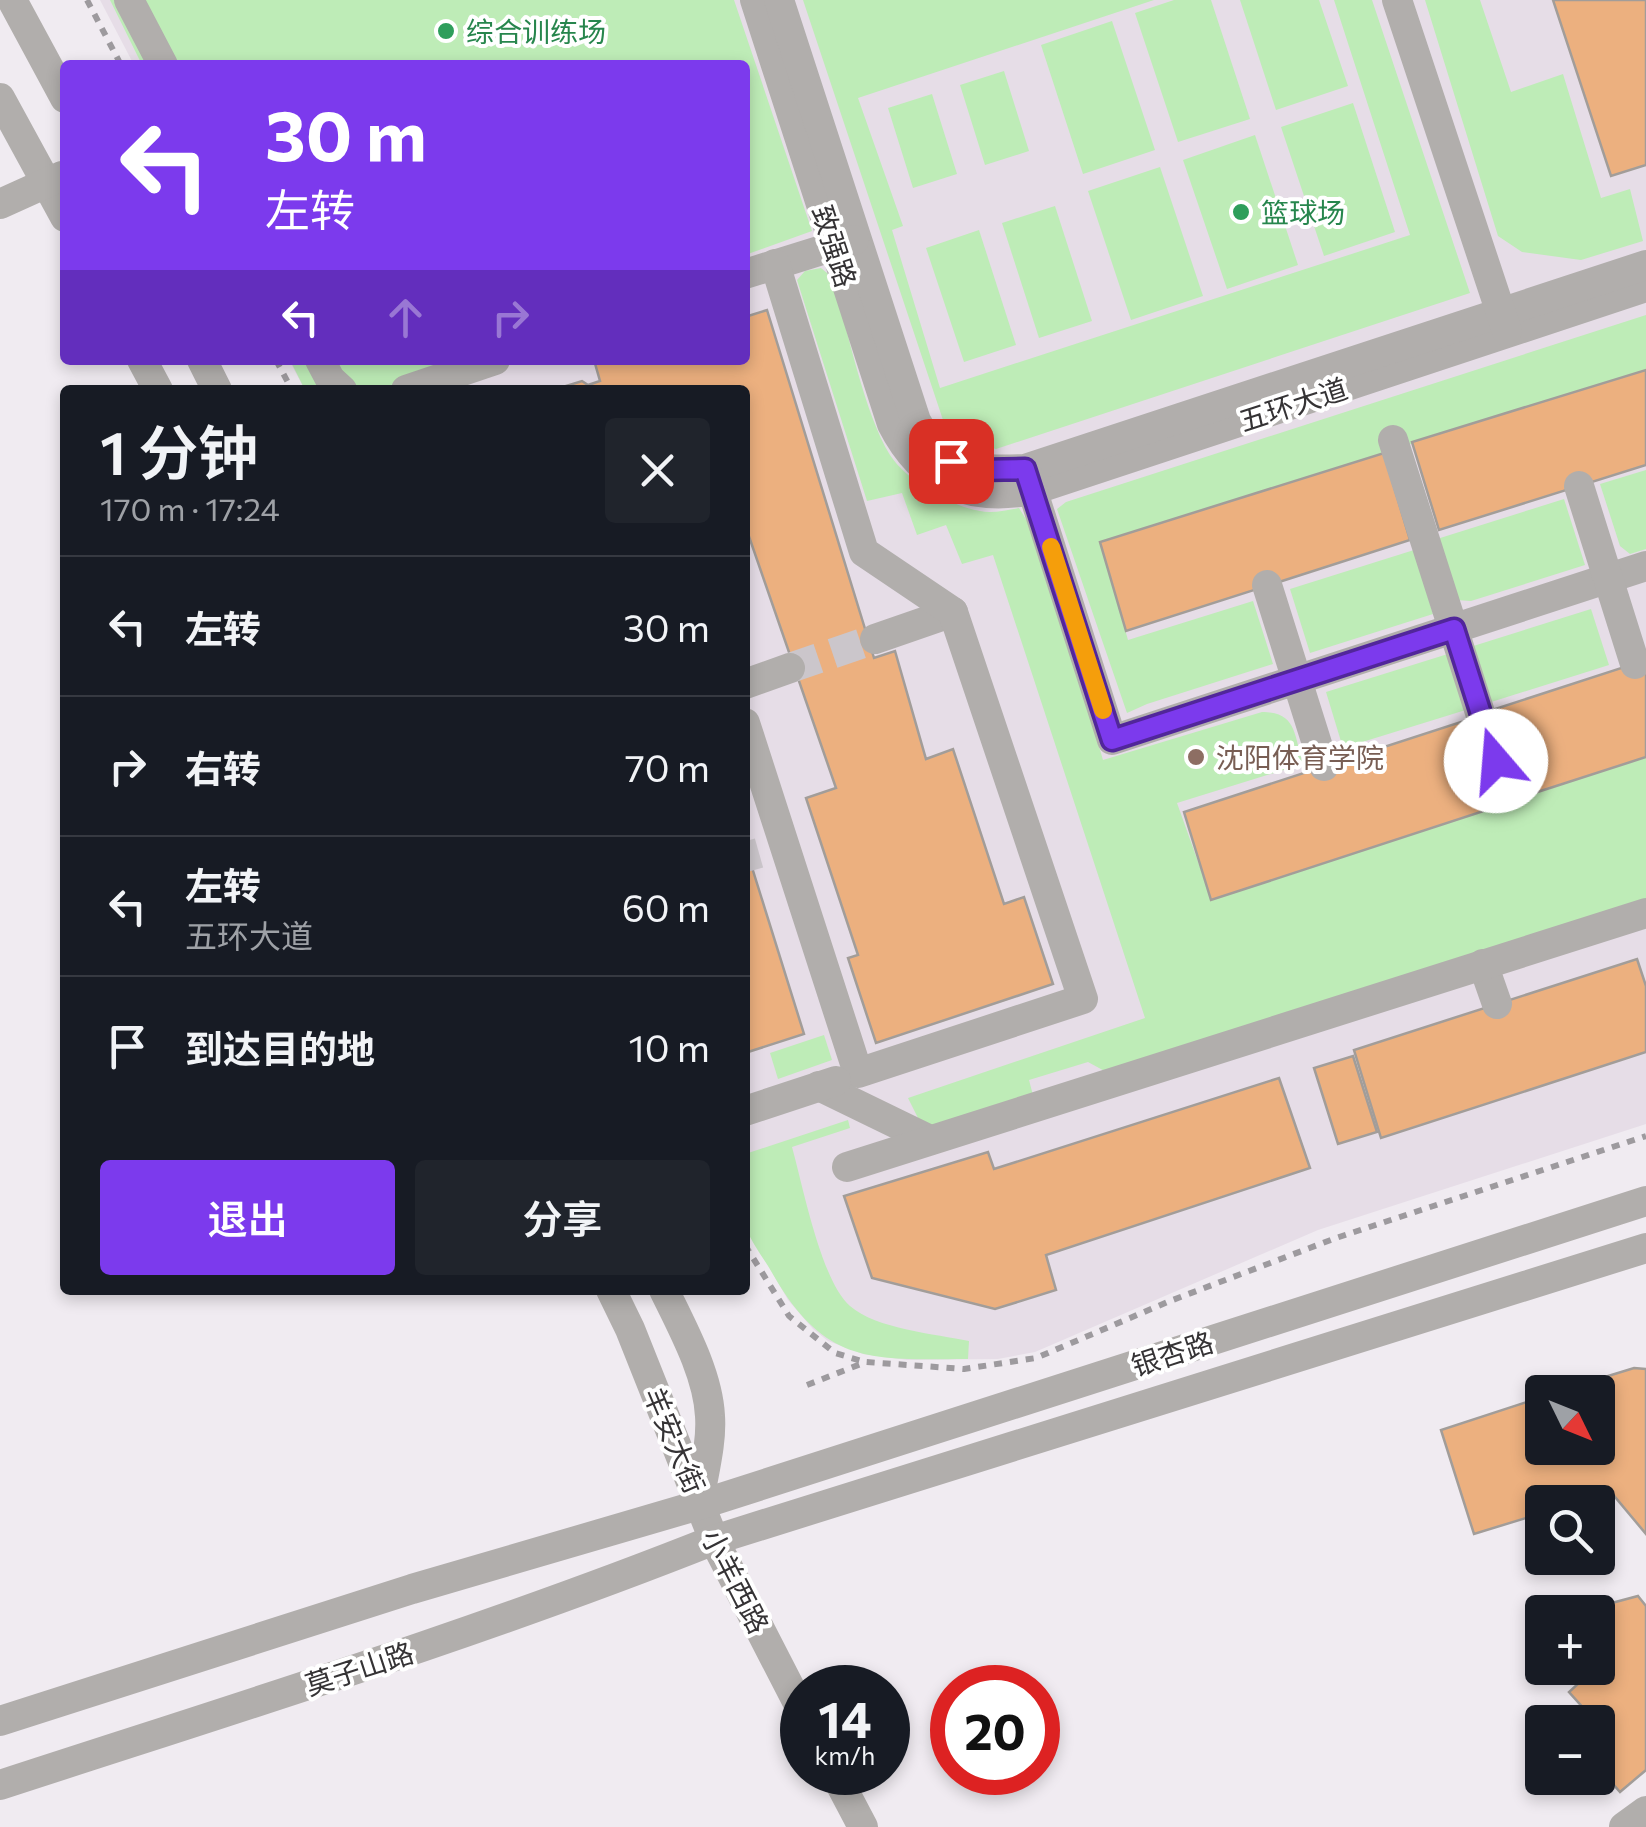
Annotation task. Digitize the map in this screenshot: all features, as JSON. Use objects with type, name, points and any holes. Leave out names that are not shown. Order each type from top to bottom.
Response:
[{"type":"street","points":[[12,0],[60,89]]},
{"type":"street","points":[[129,0],[160,60]]},
{"type":"street","name":"致强路","points":[[755,0],[916,421],[945,470]]},
{"type":"street","name":"致强路","points":[[779,0],[846,242]]},
{"type":"street","points":[[1397,0],[1504,322]]},
{"type":"street","points":[[0,98],[56,179],[0,204]]},
{"type":"street","points":[[750,272],[846,242]]},
{"type":"street","points":[[750,1109],[1083,1000],[953,612],[864,552],[774,264]]},
{"type":"street","name":"五环大道","points":[[945,470],[976,470],[1029,479],[1504,322],[1646,265]]},
{"type":"street","name":"五环大道","points":[[1504,322],[1646,288]]},
{"type":"street","points":[[430,385],[481,365]]},
{"type":"street","points":[[1393,440],[1506,794]]},
{"type":"street","points":[[1029,479],[1112,740],[1646,566]]},
{"type":"street","points":[[1579,486],[1635,664]]},
{"type":"street","points":[[1267,585],[1324,766]]},
{"type":"street","points":[[875,639],[953,612]]},
{"type":"street","points":[[750,682],[790,668]]},
{"type":"street","points":[[750,746],[771,849],[858,1073]]},
{"type":"street","points":[[847,1167],[1646,913]]},
{"type":"street","points":[[1483,964],[1497,1004]]},
{"type":"street","points":[[819,1086],[930,1140]]},
{"type":"street","name":"银杏路","points":[[698,1505],[1646,1201]]},
{"type":"street","name":"莫子山路","points":[[0,1785],[434,1644],[714,1540],[1646,1248]]},
{"type":"street","name":"羊安大街","points":[[613,1295],[698,1505]]},
{"type":"street","name":"羊安大街","points":[[666,1295],[706,1392],[710,1417],[698,1505]]},
{"type":"street","points":[[0,1721],[412,1590],[698,1505]]},
{"type":"street","name":"小羊西路","points":[[698,1505],[780,1668]]},
{"type":"street","points":[[846,1795],[862,1827]]},
{"type":"street","points":[[1624,1827],[1646,1811]]},
{"type":"path","points":[[88,0],[119,60]]},
{"type":"path","points":[[750,1254],[789,1316],[835,1353],[866,1362],[964,1369],[1036,1358],[1170,1301],[1336,1238],[1646,1136]]},
{"type":"path","points":[[806,1385],[866,1362]]},
{"type":"shaded area","name":"沈阳体育学院","points":[[100,0],[1646,0],[1646,1124],[1318,1230],[1035,1352],[998,1359],[907,1360],[863,1354],[828,1341],[788,1300],[750,1234],[750,385],[302,385],[292,365],[750,365],[750,60],[131,60]]},
{"type":"green space","name":"综合训练场","points":[[110,0],[734,0],[812,231],[750,253],[750,60],[140,60]]},
{"type":"green space","points":[[803,0],[1154,0],[858,98],[903,226],[892,230],[940,388],[1410,235],[1334,0],[1372,0],[1470,293],[996,449],[964,439],[943,420]]},
{"type":"green space","name":"篮球场","points":[[1174,0],[1211,0],[1250,119],[1178,142],[1135,13]]},
{"type":"green space","points":[[1240,0],[1319,0],[1348,86],[1276,110]]},
{"type":"green space","points":[[1425,0],[1480,0],[1511,92],[1563,74],[1601,198],[1630,189],[1643,241],[1581,260],[1522,252],[1498,236]]},
{"type":"green space","points":[[1112,21],[1155,150],[1083,174],[1041,45]]},
{"type":"green space","points":[[1004,71],[1029,151],[985,165],[960,85]]},
{"type":"green space","points":[[932,94],[957,174],[913,188],[888,108]]},
{"type":"green space","name":"篮球场","points":[[1353,103],[1395,232],[1324,256],[1281,127]]},
{"type":"green space","name":"篮球场","points":[[1255,135],[1298,265],[1227,289],[1183,160]]},
{"type":"green space","name":"篮球场","points":[[1160,167],[1203,296],[1131,320],[1088,191]]},
{"type":"green space","points":[[1055,206],[1092,321],[1039,338],[1002,223]]},
{"type":"green space","points":[[979,230],[1016,345],[964,362],[926,248]]},
{"type":"green space","points":[[821,268],[833,278],[872,417],[898,465],[918,483],[956,504],[985,512],[1019,508],[1037,537],[1103,760],[1262,712],[1282,716],[1292,727],[1303,764],[1177,803],[1211,898],[1646,757],[1646,899],[1110,1074],[1088,1062],[1029,1080],[1034,1099],[938,1130],[919,1120],[908,1098],[1145,1018],[993,555],[962,564],[946,525],[917,535],[902,493],[867,501],[797,280],[805,271]]},
{"type":"green space","points":[[1646,315],[1646,370],[1100,542],[1128,640],[1253,601],[1273,664],[1127,713],[1057,509],[1066,502]]},
{"type":"green space","points":[[292,365],[446,365],[392,385],[302,385]]},
{"type":"green space","points":[[1646,470],[1646,549],[1630,554],[1620,546],[1600,484]]},
{"type":"green space","points":[[1564,499],[1585,565],[1471,601],[1456,600],[1437,539]]},
{"type":"green space","points":[[1414,550],[1433,614],[1310,653],[1290,589]]},
{"type":"green space","points":[[1591,609],[1609,665],[1485,704],[1467,648]]},
{"type":"green space","points":[[1451,653],[1469,709],[1343,748],[1326,692]]},
{"type":"green space","points":[[824,1035],[832,1060],[778,1079],[770,1053]]},
{"type":"green space","points":[[848,1120],[850,1128],[792,1147],[830,1276],[840,1294],[861,1314],[907,1330],[969,1341],[968,1359],[903,1359],[853,1351],[810,1325],[750,1236],[750,1152]]},
{"type":"building","points":[[1553,0],[1646,0],[1646,165],[1611,176]]},
{"type":"building","points":[[767,310],[874,658],[895,651],[926,759],[953,749],[1004,904],[1024,897],[1053,984],[876,1043],[848,958],[858,955],[806,798],[836,788],[750,539],[750,385],[588,385],[600,381],[595,365],[750,365],[750,315]]},
{"type":"building","points":[[1646,370],[1646,465],[1439,530],[1412,442]]},
{"type":"building","points":[[1384,453],[1410,540],[1126,631],[1100,542]]},
{"type":"building","points":[[1646,660],[1646,757],[1522,797],[1495,709]]},
{"type":"building","points":[[1467,720],[1496,807],[1211,900],[1184,812]]},
{"type":"building","points":[[750,861],[804,1034],[750,1051]]},
{"type":"building","points":[[1637,959],[1646,986],[1646,1052],[1381,1138],[1354,1050]]},
{"type":"building","points":[[1353,1056],[1377,1132],[1338,1144],[1314,1068]]},
{"type":"building","points":[[1279,1078],[1310,1168],[1046,1255],[1056,1290],[995,1309],[872,1278],[844,1196],[988,1152],[994,1169]]},
{"type":"building","points":[[1634,1368],[1646,1369],[1646,1534],[1615,1497],[1615,1485],[1525,1485],[1525,1518],[1474,1534],[1441,1430],[1525,1403],[1525,1465],[1615,1465],[1615,1375],[1611,1375]]},
{"type":"building","points":[[1638,1596],[1646,1606],[1646,1770],[1620,1792],[1615,1786],[1615,1705],[1581,1705],[1569,1692],[1577,1685],[1615,1685],[1615,1602]]},
{"type":"tunnel","points":[[790,668],[875,639]]},
{"type":"tunnel","points":[[750,856],[759,853]]},
{"type":"slow traffic","points":[[1051,547],[1103,710]]},
{"type":"place","name":"综合训练场","points":[[446,31]]},
{"type":"place","name":"篮球场","points":[[1241,212]]},
{"type":"place","name":"沈阳体育学院","points":[[1196,757]]},
{"type":"route","points":[[951,461],[976,470],[1025,469],[1112,740],[1454,629],[1496,761]]}]
